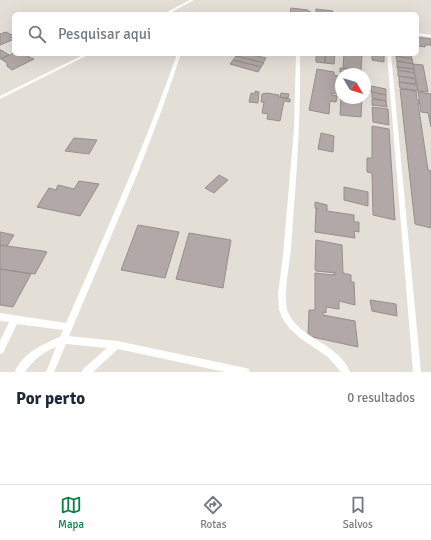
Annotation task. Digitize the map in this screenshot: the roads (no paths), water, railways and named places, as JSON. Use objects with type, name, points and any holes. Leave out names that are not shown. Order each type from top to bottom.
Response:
[{"type":"lane","points":[[169,12],[192,0]]},
{"type":"lane","points":[[419,34],[431,36]]},
{"type":"lane","points":[[0,98],[84,56]]},
{"type":"lane","points":[[50,372],[159,114],[178,56]]},
{"type":"lane","points":[[298,56],[287,257],[282,304],[284,314],[294,329],[306,339],[326,350],[339,362],[346,372]]},
{"type":"lane","points":[[389,56],[417,372]]},
{"type":"lane","points":[[0,317],[68,327]]},
{"type":"lane","points":[[0,350],[16,319]]},
{"type":"lane","points":[[19,372],[30,358],[44,348],[63,340],[117,344],[246,372]]},
{"type":"lane","points":[[86,372],[117,344]]}]
